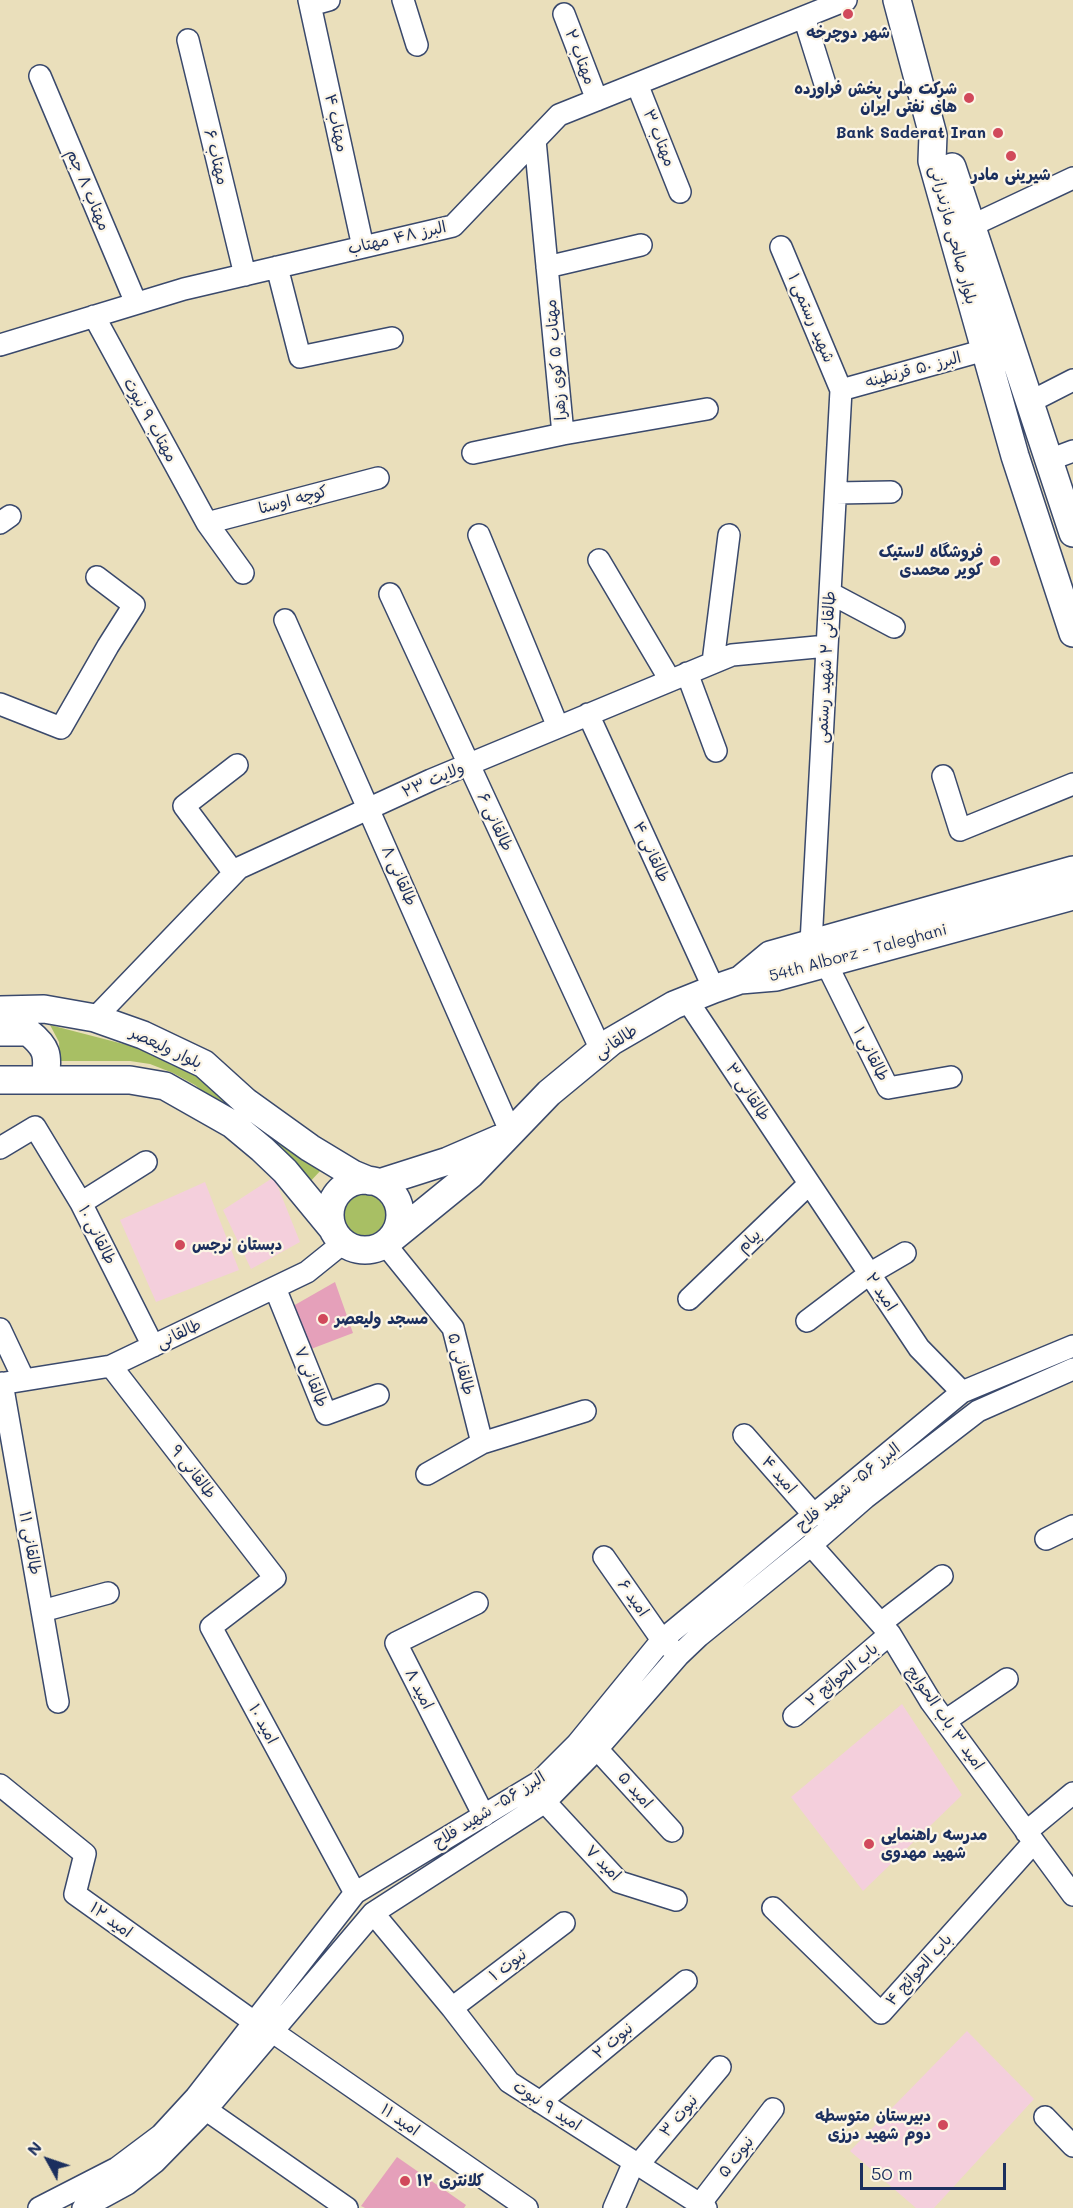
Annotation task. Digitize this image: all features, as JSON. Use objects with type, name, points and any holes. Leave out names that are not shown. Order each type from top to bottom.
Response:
[{"type":"main road","points":[[897,0],[933,135]]},
{"type":"main road","name":"بلوار صالحی مازندرانی","points":[[933,135],[948,154],[1030,402],[1061,455],[1073,533]]},
{"type":"main road","name":"بلوار صالحی مازندرانی","points":[[933,135],[932,161],[985,350],[1015,456],[1073,633]]},
{"type":"main road","name":"54th Alborz - Taleghani","points":[[740,980],[776,977],[818,953],[1073,870]]},
{"type":"main road","name":"54th Alborz - Taleghani","points":[[818,953],[1073,896]]},
{"type":"main road","name":"طالقانی","points":[[385,1244],[471,1174],[549,1093],[601,1050],[674,1005],[740,980]]},
{"type":"main road","name":"بلوار ولیعصر","points":[[0,1010],[44,1009],[95,1017],[143,1035],[204,1064],[246,1102],[310,1149],[353,1174],[374,1182]]},
{"type":"main road","points":[[0,1032],[28,1032],[42,1044],[48,1060],[45,1078]]},
{"type":"main road","points":[[0,1080],[45,1078],[130,1080],[165,1086],[232,1124],[262,1149],[285,1171],[337,1235],[353,1249],[364,1251],[375,1249],[385,1244],[398,1227],[399,1206],[388,1188],[374,1182],[358,1181],[347,1185],[338,1193],[332,1204],[330,1216],[337,1235]]},
{"type":"main road","name":"طالقانی","points":[[374,1182],[448,1161],[511,1133]]},
{"type":"street","points":[[403,0],[417,45]]},
{"type":"street","name":"البرز ۴۸ مهتاب","points":[[0,345],[184,289],[453,226],[560,115],[846,0]]},
{"type":"street","name":"مهتاب ۴","points":[[316,2],[363,247]]},
{"type":"street","name":"مهتاب ۲","points":[[564,14],[597,100]]},
{"type":"street","points":[[804,17],[825,84]]},
{"type":"street","name":"مهتاب ۶","points":[[188,40],[245,275]]},
{"type":"street","name":"مهتاب ۸ جم","points":[[40,76],[136,303]]},
{"type":"street","name":"مهتاب ۳","points":[[637,84],[681,192]]},
{"type":"street","name":"مهتاب ۵ کوی زهرا","points":[[535,140],[563,434],[707,409]]},
{"type":"street","points":[[971,226],[1073,178]]},
{"type":"street","points":[[547,267],[641,244]]},
{"type":"street","name":"شهید رستمی ۱","points":[[781,247],[841,390]]},
{"type":"street","points":[[277,267],[300,357],[392,338]]},
{"type":"street","name":"مهتاب ۹ نبوت","points":[[94,316],[207,523],[243,573]]},
{"type":"street","name":"البرز ۵۰ قرنطینه","points":[[841,390],[985,350]]},
{"type":"street","points":[[1030,402],[1073,380]]},
{"type":"street","name":"طالقانی ۲ شهید رستمی","points":[[818,953],[830,593],[841,390]]},
{"type":"street","points":[[473,453],[563,434]]},
{"type":"street","name":"کوچه اوستا","points":[[207,523],[378,478]]},
{"type":"street","points":[[836,493],[891,492]]},
{"type":"street","points":[[479,535],[558,727]]},
{"type":"street","points":[[713,662],[729,535]]},
{"type":"street","points":[[599,560],[679,677],[716,751]]},
{"type":"street","points":[[0,704],[61,728],[134,605],[97,577]]},
{"type":"street","points":[[830,593],[894,627]]},
{"type":"street","name":"طالقانی ۶","points":[[390,594],[601,1050]]},
{"type":"street","name":"طالقانی ۸","points":[[285,620],[511,1133]]},
{"type":"street","name":"ولایت ٣۳","points":[[95,1017],[239,868],[468,764],[713,662],[732,655],[828,646]]},
{"type":"street","name":"طالقانی ۴","points":[[588,714],[714,989]]},
{"type":"street","points":[[234,873],[184,806],[237,765]]},
{"type":"street","points":[[944,776],[960,830],[1073,784]]},
{"type":"street","name":"طالقانی ۱","points":[[818,953],[888,1088],[951,1077]]},
{"type":"street","name":"طالقانی ۳","points":[[687,1000],[809,1184]]},
{"type":"street","name":"طالقانی ۱۰","points":[[0,1148],[35,1126],[81,1203],[153,1346]]},
{"type":"street","points":[[81,1203],[146,1162]]},
{"type":"street","name":"امید ۲","points":[[809,1184],[919,1348],[962,1392]]},
{"type":"street","name":"پیام","points":[[690,1299],[809,1184]]},
{"type":"street","name":"طالقانی","points":[[1,1384],[111,1366],[307,1272],[337,1235]]},
{"type":"street","name":"طالقانی ۵","points":[[385,1244],[453,1328],[482,1443]]},
{"type":"street","points":[[807,1321],[869,1274],[905,1253]]},
{"type":"street","name":"طالقانی ۷","points":[[274,1288],[326,1414],[378,1395]]},
{"type":"street","points":[[0,1329],[24,1380]]},
{"type":"street","name":"البرز ۵۶- شهید فلاح","points":[[83,2208],[128,2184],[155,2163],[199,2106],[254,2022],[355,1893],[539,1782],[577,1744],[662,1640],[962,1392],[1073,1346]]},
{"type":"street","name":"طالقانی ۹","points":[[111,1366],[275,1578]]},
{"type":"street","name":"البرز ۵۶- شهید فلاح","points":[[39,2208],[117,2168],[199,2106],[273,2032],[373,1913],[544,1802],[597,1749],[678,1656],[699,1636],[865,1498],[978,1411],[1073,1370]]},
{"type":"street","name":"طالقانی ۱۱","points":[[1,1384],[58,1702]]},
{"type":"street","points":[[427,1474],[482,1443],[585,1411]]},
{"type":"street","name":"امید ۴","points":[[744,1435],[814,1515]]},
{"type":"street","points":[[1046,1539],[1073,1526]]},
{"type":"street","name":"امید ۳ باب الحوایج","points":[[811,1545],[885,1629],[931,1702],[1073,1895]]},
{"type":"street","name":"امید ۶","points":[[604,1557],[662,1640],[678,1656]]},
{"type":"street","name":"باب الحوائج ۲","points":[[794,1716],[942,1576]]},
{"type":"street","name":"امید ۱۰","points":[[275,1578],[211,1628],[355,1893]]},
{"type":"street","points":[[42,1611],[108,1593]]},
{"type":"street","name":"امید ۸","points":[[477,1603],[396,1643],[484,1816]]},
{"type":"street","points":[[945,1721],[1007,1679]]},
{"type":"street","name":"امید ۵","points":[[597,1749],[672,1831]]},
{"type":"street","name":"امید ۱۲","points":[[0,1785],[85,1854],[75,1894],[254,2022],[273,2032]]},
{"type":"street","points":[[1030,1837],[1072,1793]]},
{"type":"street","name":"امید ۷","points":[[544,1802],[619,1882],[676,1900]]},
{"type":"street","name":"باب الحوائج ۴","points":[[774,1908],[880,2013],[1030,1837]]},
{"type":"street","name":"امید ۹ نبوت","points":[[373,1913],[452,2008],[509,2082],[703,2206]]},
{"type":"street","name":"نبوت ۱","points":[[452,2008],[564,1923]]},
{"type":"street","name":"نبوت ۲","points":[[540,2102],[686,1981]]},
{"type":"street","name":"امید ۱۱","points":[[273,2032],[527,2208]]},
{"type":"street","name":"نبوت ۳","points":[[614,2208],[636,2163],[720,2067]]},
{"type":"street","points":[[199,2106],[347,2208]]},
{"type":"street","name":"نبوت ۵","points":[[703,2206],[773,2109]]},
{"type":"street","points":[[1045,2117],[1073,2146]]},
{"type":"shaded area","points":[[274,1177],[300,1242],[251,1269],[223,1210]]},
{"type":"shaded area","name":"دبستان نرجس","points":[[205,1182],[239,1270],[156,1302],[120,1220]]},
{"type":"shaded area","name":"مدرسه راهنمایی شهید مهدوی","points":[[902,1704],[962,1795],[863,1891],[791,1797]]},
{"type":"shaded area","name":"دبیرستان متوسطه دوم شهید درزی","points":[[967,2031],[1034,2099],[934,2208],[916,2208],[850,2151]]},
{"type":"green space","points":[[50,1025],[135,1047],[194,1073],[322,1169],[307,1185],[283,1156],[195,1085],[173,1073],[150,1064],[130,1061],[60,1061],[59,1042]]},
{"type":"green space","points":[[365,1189],[379,1193],[387,1201],[391,1215],[387,1229],[379,1237],[365,1241],[351,1237],[343,1229],[339,1215],[343,1201],[351,1193]]},
{"type":"building","name":"مسجد ولیعصر","points":[[335,1282],[353,1333],[311,1349],[293,1306]]},
{"type":"building","name":"کلانتری ۱۲","points":[[397,2157],[466,2205],[464,2208],[365,2208],[361,2206]]},
{"type":"place","name":"شهر دوچرخه","points":[[848,14]]},
{"type":"place","name":"شرکت ملی پخش فراورده های نفتی ایران","points":[[969,98]]},
{"type":"place","name":"Bank Saderat Iran","points":[[998,133]]},
{"type":"place","name":"شیرینی مادر","points":[[1011,156]]},
{"type":"place","name":"فروشگاه لاستیک کویر محمدی","points":[[995,561]]},
{"type":"place","name":"دبستان نرجس","points":[[180,1245]]},
{"type":"place","name":"مسجد ولیعصر","points":[[323,1319]]},
{"type":"place","name":"مدرسه راهنمایی شهید مهدوی","points":[[869,1844]]},
{"type":"place","name":"دبیرستان متوسطه دوم شهید درزی","points":[[943,2125]]},
{"type":"place","name":"کلانتری ۱۲","points":[[405,2181]]}]
